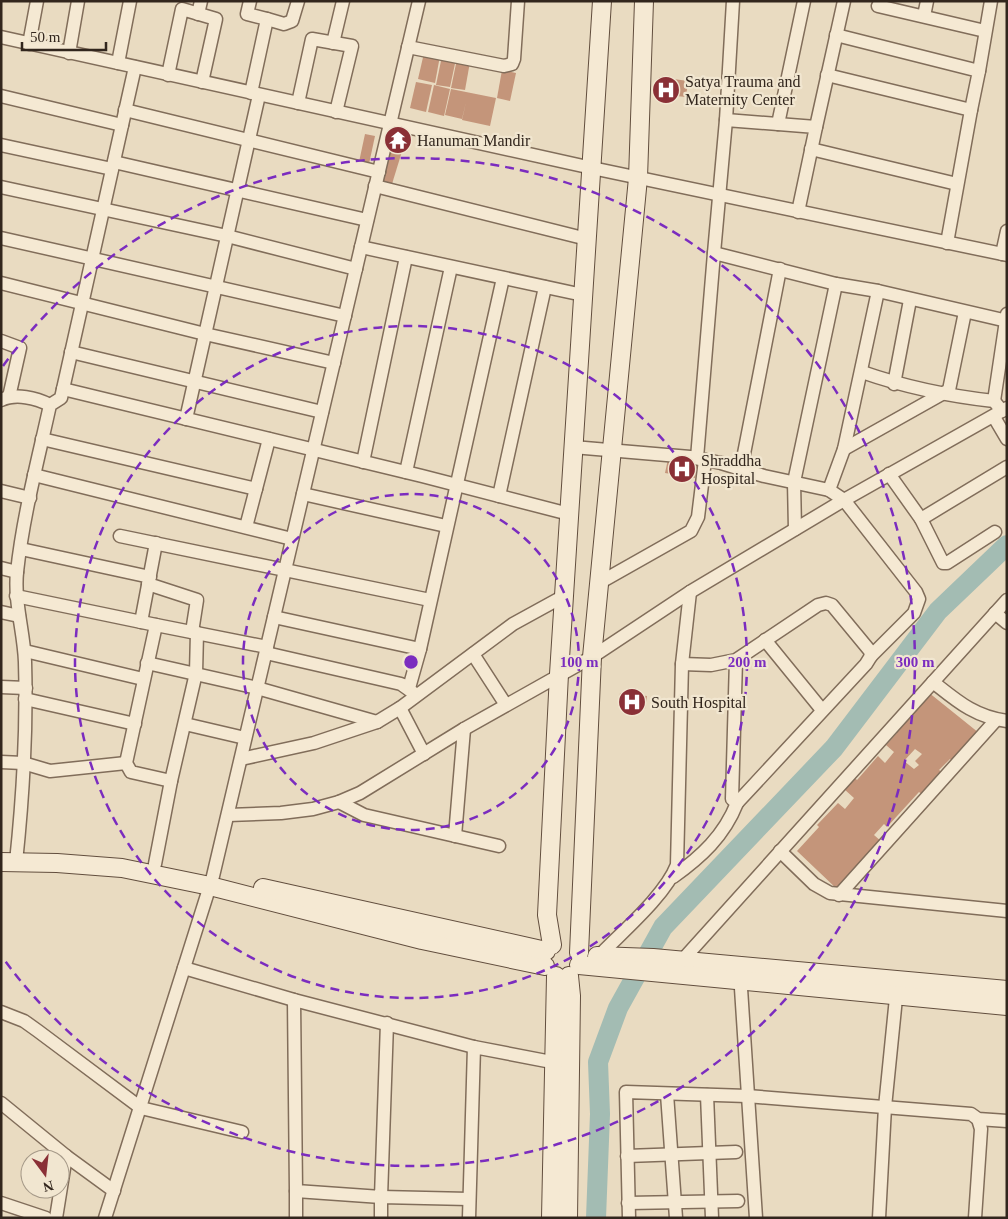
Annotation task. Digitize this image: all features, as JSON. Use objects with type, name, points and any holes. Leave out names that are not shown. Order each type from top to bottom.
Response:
[{"type":"street","points":[[29,44],[37,1]]},
{"type":"street","points":[[69,52],[78,1]]},
{"type":"street","points":[[118,64],[130,1]]},
{"type":"street","points":[[250,1],[247,14],[284,24],[292,21],[298,1]]},
{"type":"street","points":[[333,43],[343,1]]},
{"type":"street","points":[[105,1218],[211,881],[418,1]]},
{"type":"street","points":[[408,47],[511,67],[514,59],[518,1]]},
{"type":"street","points":[[551,1218],[563,1064],[571,996],[563,961],[547,915],[559,676],[602,1]]},
{"type":"street","points":[[563,961],[638,178],[644,1]]},
{"type":"street","points":[[599,583],[691,531],[698,517],[714,253],[726,120],[733,1]]},
{"type":"street","points":[[778,124],[804,1]]},
{"type":"street","points":[[798,212],[844,1]]},
{"type":"street","points":[[924,16],[927,1]]},
{"type":"street","points":[[948,243],[991,1]]},
{"type":"street","points":[[878,6],[986,31]]},
{"type":"street","points":[[168,75],[182,9],[200,8],[216,19],[202,82]]},
{"type":"street","points":[[186,419],[249,140],[266,19]]},
{"type":"street","points":[[836,35],[979,71]]},
{"type":"street","points":[[1,38],[638,178],[1005,255],[1007,231]]},
{"type":"street","points":[[298,104],[312,39],[352,46],[336,112]]},
{"type":"street","points":[[9,856],[23,763],[25,694],[25,652],[16,596],[17,572],[42,439],[50,405],[61,398],[135,67]]},
{"type":"street","points":[[828,75],[971,110]]},
{"type":"street","points":[[1,96],[122,125]]},
{"type":"street","points":[[125,110],[379,172]]},
{"type":"street","points":[[726,120],[816,127]]},
{"type":"street","points":[[1,145],[238,189],[367,220]]},
{"type":"street","points":[[811,149],[957,184]]},
{"type":"street","points":[[375,186],[587,239]]},
{"type":"street","points":[[1,187],[103,211],[227,236],[356,269]]},
{"type":"street","points":[[1,238],[345,316]]},
{"type":"street","points":[[361,247],[583,295]]},
{"type":"street","points":[[714,253],[836,284],[878,291],[910,300],[1006,319],[999,410],[1007,439]]},
{"type":"street","points":[[363,462],[406,257]]},
{"type":"street","points":[[406,472],[451,267]]},
{"type":"street","points":[[741,469],[780,269]]},
{"type":"street","points":[[412,692],[455,484],[503,278]]},
{"type":"street","points":[[1,283],[205,334],[334,363]]},
{"type":"street","points":[[795,529],[794,482],[836,284]]},
{"type":"street","points":[[499,496],[545,287]]},
{"type":"street","points":[[829,490],[844,449],[878,291]]},
{"type":"street","points":[[894,384],[910,300]]},
{"type":"street","points":[[844,449],[949,390],[965,312]]},
{"type":"street","points":[[1,341],[20,348],[5,398],[40,400],[50,405]]},
{"type":"street","points":[[72,352],[322,412]]},
{"type":"street","points":[[862,372],[894,384],[999,410]]},
{"type":"street","points":[[63,389],[455,484],[569,514]]},
{"type":"street","points":[[228,814],[281,813],[313,809],[339,802],[360,793],[464,729],[592,657],[690,592],[795,529],[999,410]]},
{"type":"street","points":[[42,439],[256,489]]},
{"type":"street","points":[[246,527],[269,439]]},
{"type":"street","points":[[573,447],[701,459],[829,490],[844,500],[916,592],[919,599],[914,613],[736,803],[720,835],[695,861],[672,878],[606,960]]},
{"type":"street","points":[[921,519],[1007,468]]},
{"type":"street","points":[[889,474],[921,519],[940,559],[945,564],[995,532]]},
{"type":"street","points":[[34,476],[292,539]]},
{"type":"street","points":[[1,491],[30,498]]},
{"type":"street","points":[[303,494],[446,526]]},
{"type":"street","points":[[120,536],[430,600]]},
{"type":"street","points":[[141,622],[156,543]]},
{"type":"street","points":[[21,550],[149,580],[197,600],[195,632],[196,673],[171,781],[155,864]]},
{"type":"street","points":[[1,568],[17,572]]},
{"type":"street","points":[[672,878],[678,858],[682,664],[690,592]]},
{"type":"street","points":[[16,596],[195,632],[388,681],[412,692]]},
{"type":"street","points":[[241,758],[314,743],[377,722],[400,708],[412,692],[473,654],[513,624],[564,596]]},
{"type":"street","points":[[670,975],[1007,600]]},
{"type":"street","points":[[682,664],[711,665],[736,660],[818,605],[826,603],[832,606],[870,651],[872,656]]},
{"type":"street","points":[[1,612],[19,616]]},
{"type":"street","points":[[995,613],[1007,623]]},
{"type":"street","points":[[274,617],[420,650]]},
{"type":"street","points":[[156,624],[126,763],[131,772],[171,781]]},
{"type":"street","points":[[764,640],[822,710]]},
{"type":"street","points":[[25,652],[144,680]]},
{"type":"street","points":[[473,654],[506,705]]},
{"type":"street","points":[[736,660],[732,799],[736,803]]},
{"type":"street","points":[[147,663],[257,688],[377,722]]},
{"type":"street","points":[[839,895],[1001,721],[981,716],[964,708],[933,682]]},
{"type":"street","points":[[1,687],[135,724]]},
{"type":"street","points":[[400,708],[424,754]]},
{"type":"street","points":[[185,724],[245,738]]},
{"type":"street","points":[[455,836],[464,729]]},
{"type":"street","points":[[1,762],[23,763],[50,771],[126,763]]},
{"type":"street","points":[[339,802],[364,815],[499,846]]},
{"type":"street","points":[[780,852],[814,884],[823,890],[839,895],[1007,910]]},
{"type":"street","points":[[9,856],[57,863],[122,868],[211,881]]},
{"type":"street","points":[[9,856],[139,860],[211,881],[563,961],[606,960],[652,965],[682,961],[740,974]]},
{"type":"street","points":[[652,965],[670,975],[740,974],[897,988],[1007,990]]},
{"type":"street","points":[[184,968],[294,1000],[474,1047],[563,1064]]},
{"type":"street","points":[[740,974],[756,1218]]},
{"type":"street","points":[[897,988],[1007,1006]]},
{"type":"street","points":[[879,1218],[885,1107],[897,988]]},
{"type":"street","points":[[294,1000],[296,1218]]},
{"type":"street","points":[[1,1012],[24,1021],[141,1108],[242,1132]]},
{"type":"street","points":[[382,1218],[381,1197],[387,1023]]},
{"type":"street","points":[[469,1218],[474,1047]]},
{"type":"street","points":[[563,1064],[568,1218]]},
{"type":"street","points":[[629,1218],[626,1092],[747,1096],[971,1114],[978,1119],[1007,1121]]},
{"type":"street","points":[[667,1094],[676,1218]]},
{"type":"street","points":[[707,1095],[712,1218]]},
{"type":"street","points":[[1,1102],[58,1149]]},
{"type":"street","points":[[975,1218],[981,1129],[978,1119]]},
{"type":"street","points":[[627,1156],[736,1152]]},
{"type":"street","points":[[70,1159],[114,1191]]},
{"type":"street","points":[[296,1191],[381,1197],[469,1199]]},
{"type":"street","points":[[56,1218],[59,1199]]},
{"type":"street","points":[[628,1202],[711,1203],[738,1201]]},
{"type":"street","points":[[1,1203],[46,1218]]},
{"type":"building","points":[[424,53],[440,56],[435,83],[418,79]]},
{"type":"building","points":[[442,56],[456,59],[450,87],[436,85]]},
{"type":"building","points":[[457,59],[470,62],[465,90],[451,88]]},
{"type":"building","points":[[502,70],[516,73],[510,101],[497,98]]},
{"type":"building","points":[[659,77],[688,81],[686,97],[657,94]]},
{"type":"building","points":[[416,82],[432,85],[426,112],[410,108]]},
{"type":"building","points":[[434,85],[450,89],[444,116],[428,112]]},
{"type":"building","points":[[451,89],[496,98],[490,126],[462,120],[466,102],[462,119],[445,115]]},
{"type":"building","points":[[394,132],[407,135],[392,184],[380,181]]},
{"type":"building","points":[[365,134],[375,136],[369,164],[359,162]]},
{"type":"building","points":[[668,459],[698,463],[695,478],[665,473]]},
{"type":"building","points":[[928,692],[979,733],[952,761],[950,759],[939,770],[942,772],[924,796],[919,792],[887,827],[884,824],[874,835],[882,842],[838,890],[797,851],[819,827],[817,825],[838,803],[845,809],[854,798],[844,789],[854,777],[857,780],[878,756],[885,763],[894,752],[886,745],[897,733],[894,731]],"holes":[[[915,749],[922,754],[915,761],[919,765],[914,769],[904,761]]]},
{"type":"building","points":[[620,693],[647,696],[645,709],[618,706]]},
{"type":"waterway","points":[[596,1218],[600,1114],[598,1062],[618,1008],[663,927],[834,748],[938,611],[1007,545]]},
{"type":"place","name":"Satya Trauma and Maternity Center","points":[[666,90]]},
{"type":"place","name":"Hanuman Mandir","points":[[398,140]]},
{"type":"place","name":"Shraddha Hospital","points":[[682,469]]},
{"type":"place","name":"South Hospital","points":[[632,702]]}]
